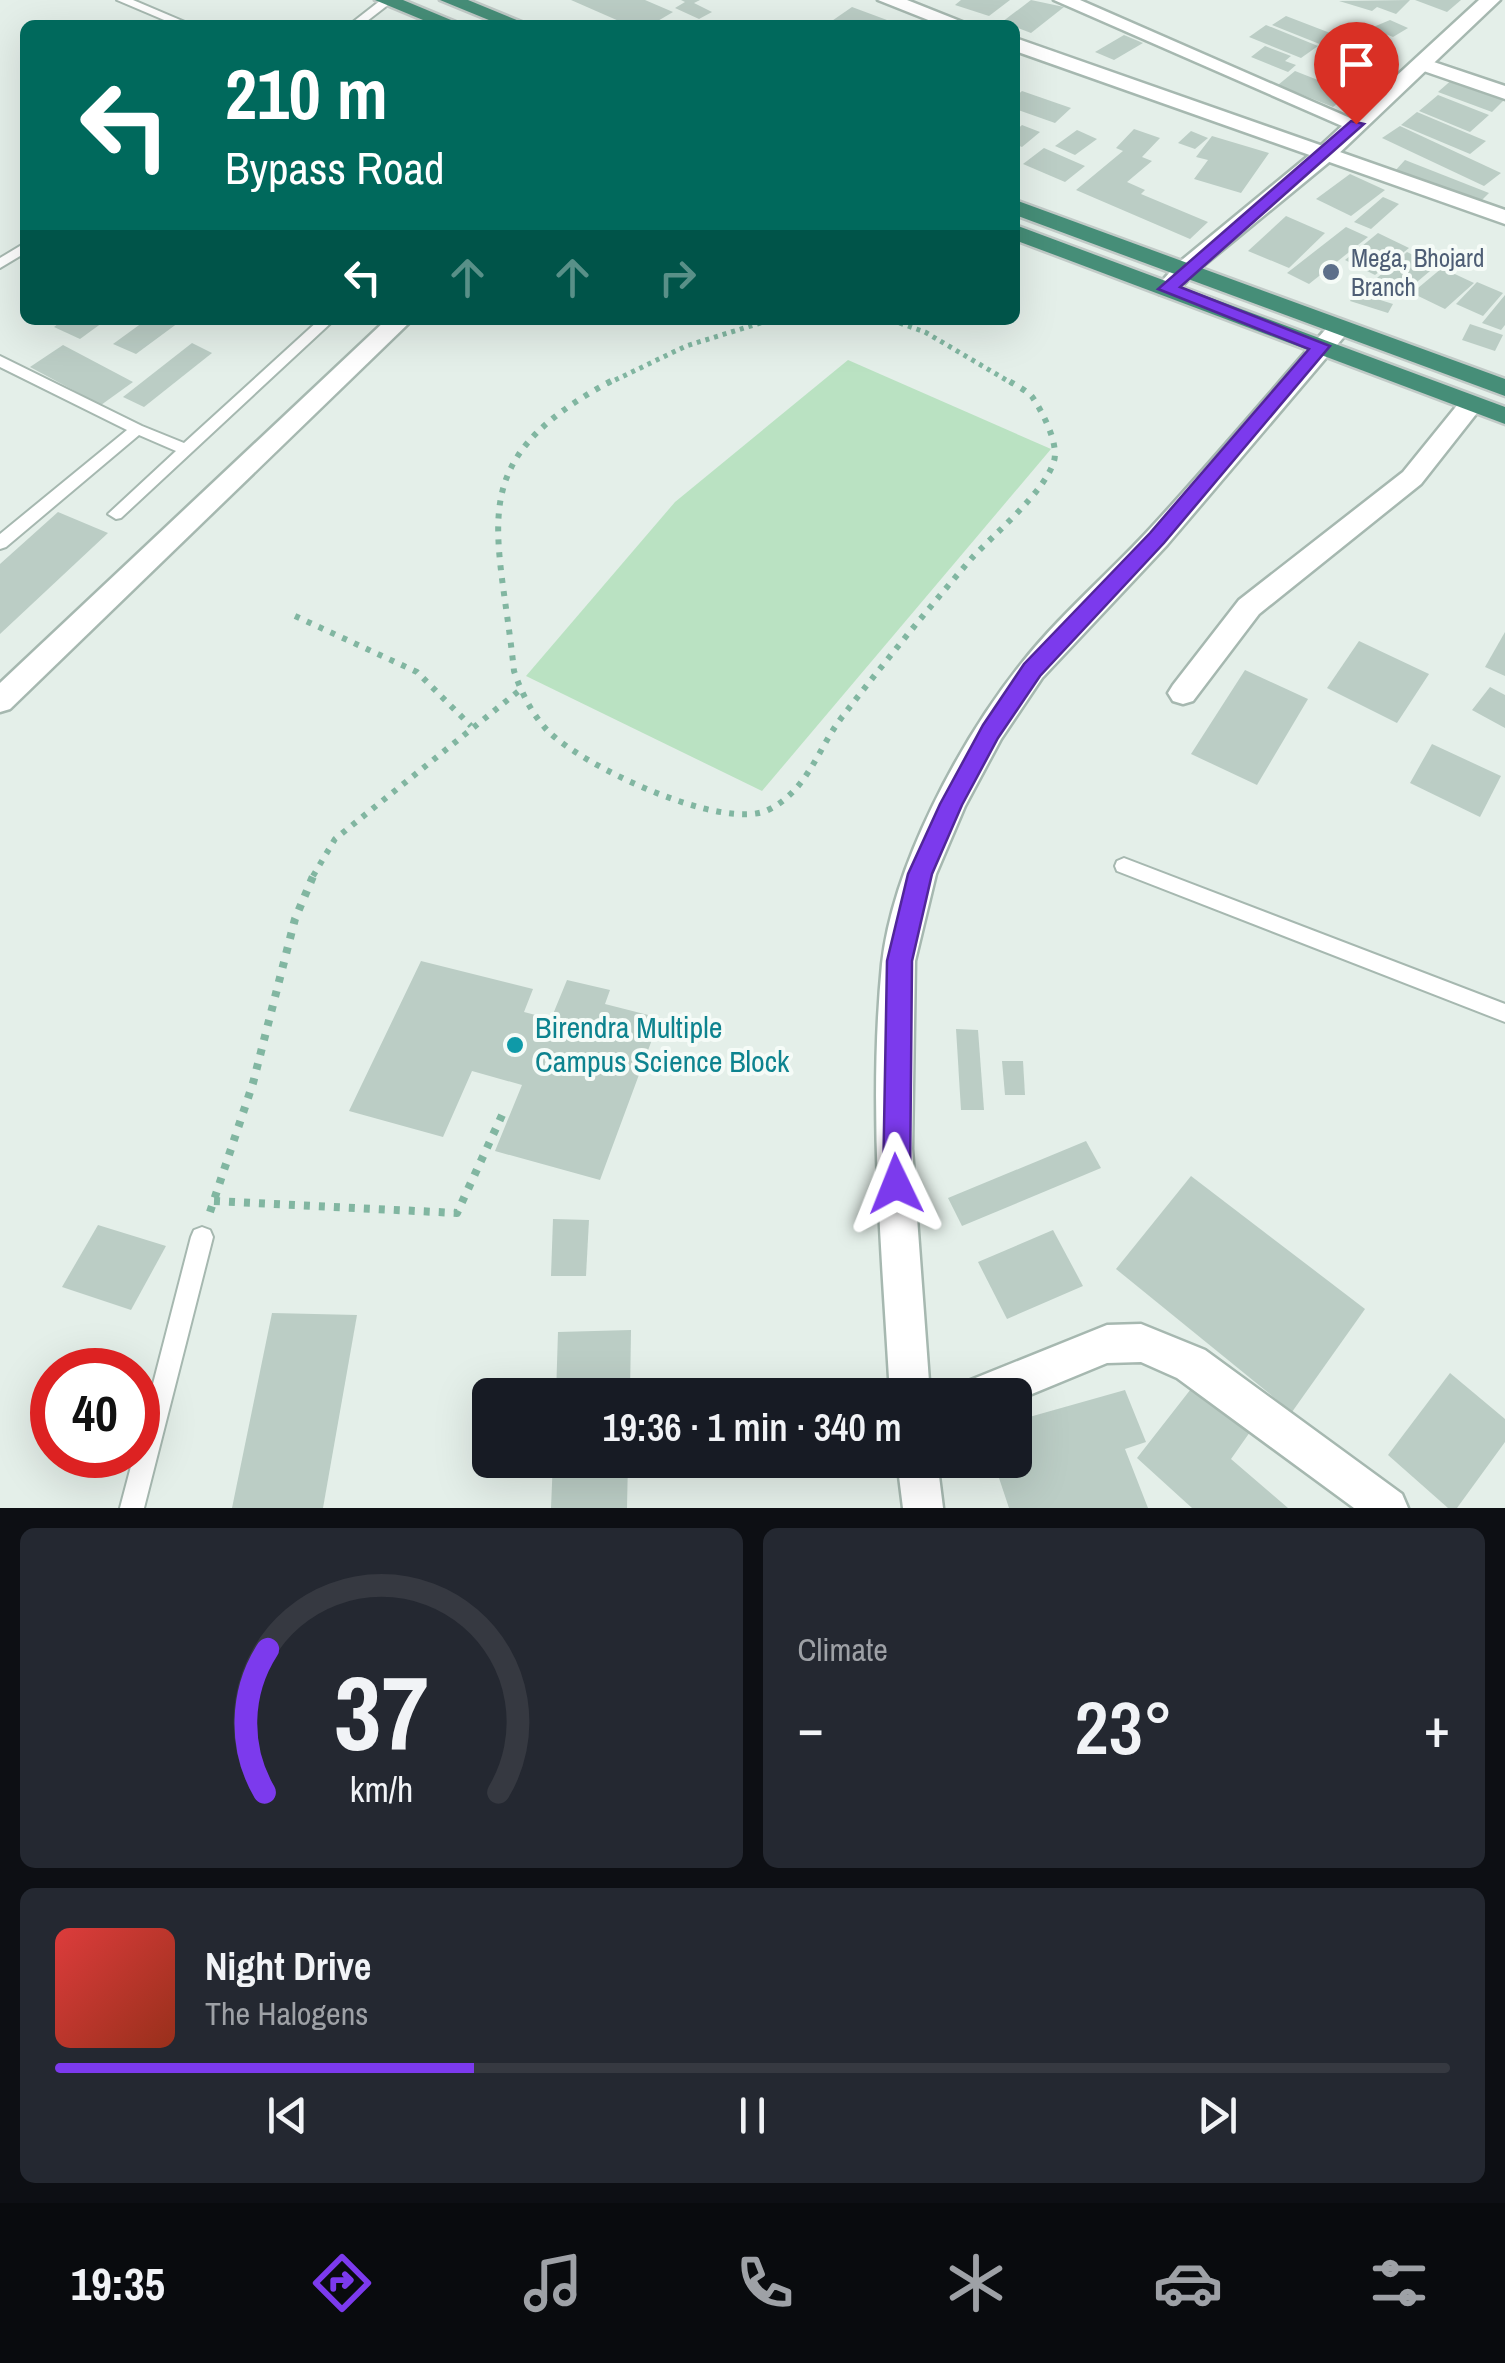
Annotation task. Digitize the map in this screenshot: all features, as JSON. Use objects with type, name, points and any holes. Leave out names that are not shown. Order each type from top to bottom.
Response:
[{"type":"highway","points":[[386,0],[440,20]]},
{"type":"highway","points":[[450,0],[505,20]]},
{"type":"highway","points":[[1020,209],[1185,270],[1505,416]]},
{"type":"highway","points":[[1020,234],[1167,289],[1505,388]]},
{"type":"street","points":[[888,0],[946,20]]},
{"type":"street","points":[[1064,0],[1356,124]]},
{"type":"street","points":[[1167,289],[1326,153],[1490,0]]},
{"type":"street","points":[[1020,46],[1505,217]]},
{"type":"street","points":[[1422,64],[1505,93]]},
{"type":"street","points":[[0,700],[395,325]]},
{"type":"street","points":[[909,1378],[894,1150],[899,961],[920,874],[951,804],[990,732],[1032,670],[1157,538],[1330,337]]},
{"type":"street","points":[[1183,694],[1250,607],[1412,478],[1472,404]]},
{"type":"street","points":[[1024,1378],[1107,1344],[1141,1343],[1191,1364],[1388,1508]]},
{"type":"street","points":[[919,1478],[923,1508]]},
{"type":"lane","points":[[123,0],[173,20]]},
{"type":"lane","points":[[361,20],[386,0]]},
{"type":"lane","points":[[116,514],[322,325]]},
{"type":"lane","points":[[0,361],[186,449]]},
{"type":"lane","points":[[0,543],[137,429]]},
{"type":"lane","points":[[1124,866],[1505,1013]]},
{"type":"lane","points":[[132,1508],[202,1238]]},
{"type":"path","points":[[755,325],[690,347],[610,382],[547,420],[509,466],[502,488],[498,550],[514,671],[520,690],[546,729],[575,754],[621,778],[693,806],[732,812],[765,812],[807,778],[839,721],[970,562],[1046,478],[1054,459],[1054,443],[1032,395],[926,332],[906,325]]},
{"type":"path","points":[[294,616],[417,672],[472,726]]},
{"type":"path","points":[[202,1238],[258,1066],[292,920],[320,859],[335,839],[520,690]]},
{"type":"path","points":[[214,1200],[457,1213],[503,1113]]},
{"type":"green space","points":[[848,360],[1051,449],[762,791],[526,676],[675,502]]},
{"type":"building","points":[[571,0],[645,0],[673,12],[659,20],[617,20]]},
{"type":"building","points":[[681,0],[700,0],[694,3],[712,12],[699,19],[675,8],[685,2]]},
{"type":"building","points":[[961,0],[1010,0],[989,16],[955,5]]},
{"type":"building","points":[[1031,0],[1064,7],[1031,33],[1020,29],[1020,20],[1005,20]]},
{"type":"building","points":[[1410,0],[1396,14],[1339,1]]},
{"type":"building","points":[[1415,0],[1461,0],[1447,12]]},
{"type":"building","points":[[852,7],[887,20],[833,20]]},
{"type":"building","points":[[1286,16],[1364,46],[1358,51],[1395,65],[1377,80],[1330,62],[1342,53],[1272,25]]},
{"type":"building","points":[[1390,20],[1408,28],[1393,37],[1371,28]]},
{"type":"building","points":[[1266,25],[1318,46],[1301,58],[1249,37]]},
{"type":"building","points":[[1124,35],[1143,43],[1114,60],[1095,52]]},
{"type":"building","points":[[1265,46],[1291,56],[1285,61],[1296,65],[1288,72],[1251,57]]},
{"type":"building","points":[[1295,71],[1351,93],[1333,107],[1278,85]]},
{"type":"building","points":[[1455,77],[1505,99],[1492,112],[1438,92]]},
{"type":"building","points":[[1020,93],[1071,108],[1055,123],[1020,111]]},
{"type":"building","points":[[1438,95],[1489,115],[1470,132],[1419,111]]},
{"type":"building","points":[[1417,112],[1486,141],[1470,154],[1401,125]]},
{"type":"building","points":[[1022,125],[1040,132],[1022,147]]},
{"type":"building","points":[[1400,126],[1501,173],[1484,186],[1382,138]]},
{"type":"building","points":[[1134,129],[1160,138],[1142,157],[1152,161],[1127,182],[1145,190],[1141,194],[1208,222],[1190,239],[1076,190],[1123,151],[1116,148]]},
{"type":"building","points":[[1077,130],[1097,139],[1075,155],[1055,146]]},
{"type":"building","points":[[1191,131],[1208,138],[1195,149],[1178,143]]},
{"type":"building","points":[[1212,136],[1269,153],[1241,193],[1194,179],[1208,160],[1196,157]]},
{"type":"building","points":[[1044,148],[1085,166],[1065,182],[1023,164]]},
{"type":"building","points":[[1405,160],[1489,193],[1479,203],[1395,171]]},
{"type":"building","points":[[1350,174],[1385,190],[1351,216],[1316,199]]},
{"type":"building","points":[[1383,197],[1399,204],[1371,229],[1354,222]]},
{"type":"building","points":[[1286,216],[1325,233],[1289,268],[1248,251]]},
{"type":"building","points":[[1346,227],[1368,237],[1309,284],[1287,273]]},
{"type":"building","points":[[1378,233],[1409,248],[1375,275],[1345,260]]},
{"type":"building","points":[[1407,252],[1436,266],[1405,292],[1377,278]]},
{"type":"building","points":[[1442,268],[1474,283],[1445,309],[1412,293]]},
{"type":"building","points":[[1477,282],[1503,293],[1483,316],[1456,304]]},
{"type":"building","points":[[1355,292],[1393,304],[1388,313],[1350,301]]},
{"type":"building","points":[[1505,295],[1505,325],[1501,330],[1482,323]]},
{"type":"building","points":[[1470,324],[1503,335],[1495,351],[1462,340]]},
{"type":"building","points":[[57,325],[99,325],[80,339],[54,327]]},
{"type":"building","points":[[139,325],[175,325],[136,354],[113,344]]},
{"type":"building","points":[[192,343],[212,353],[144,407],[123,397]]},
{"type":"building","points":[[63,345],[133,382],[101,405],[30,367]]},
{"type":"building","points":[[58,512],[108,533],[0,634],[0,564]]},
{"type":"building","points":[[1505,632],[1505,676],[1485,667]]},
{"type":"building","points":[[1359,641],[1429,674],[1397,723],[1327,688]]},
{"type":"building","points":[[1245,670],[1308,699],[1257,785],[1191,754]]},
{"type":"building","points":[[1490,687],[1505,695],[1505,728],[1472,710]]},
{"type":"building","points":[[1432,744],[1501,776],[1480,817],[1410,783]]},
{"type":"building","name":"Birendra Multiple Campus Science Block","points":[[421,961],[533,989],[524,1012],[551,1019],[567,980],[610,990],[605,1004],[660,1018],[600,1180],[495,1151],[522,1085],[472,1071],[443,1137],[349,1111]]},
{"type":"building","points":[[956,1029],[978,1030],[984,1110],[961,1110]]},
{"type":"building","points":[[1002,1061],[1023,1061],[1025,1095],[1005,1095]]},
{"type":"building","points":[[1086,1141],[1101,1168],[962,1226],[948,1198]]},
{"type":"building","points":[[1191,1176],[1365,1309],[1292,1412],[1116,1269]]},
{"type":"building","points":[[553,1219],[589,1220],[586,1276],[551,1276]]},
{"type":"building","points":[[98,1225],[166,1246],[131,1310],[62,1287]]},
{"type":"building","points":[[1053,1230],[1083,1286],[1007,1319],[978,1262]]},
{"type":"building","points":[[272,1313],[357,1315],[323,1508],[232,1508]]},
{"type":"building","points":[[631,1330],[630,1378],[557,1378],[558,1332]]},
{"type":"building","points":[[1450,1373],[1505,1419],[1505,1442],[1457,1508],[1448,1508],[1388,1455]]},
{"type":"building","points":[[1194,1385],[1250,1432],[1231,1459],[1288,1508],[1192,1508],[1137,1458]]},
{"type":"building","points":[[1125,1390],[1146,1442],[1125,1449],[1148,1508],[1009,1508],[999,1478],[1032,1478],[1032,1416]]},
{"type":"building","points":[[552,1478],[628,1478],[627,1508],[551,1508]]},
{"type":"place","name":"Mega, Bhojard Branch","points":[[1331,272]]},
{"type":"place","name":"Birendra Multiple Campus Science Block","points":[[515,1045]]},
{"type":"route","points":[[896,1184],[899,961],[920,874],[951,804],[990,732],[1032,670],[1157,538],[1320,346],[1167,289],[1356,124]]}]
